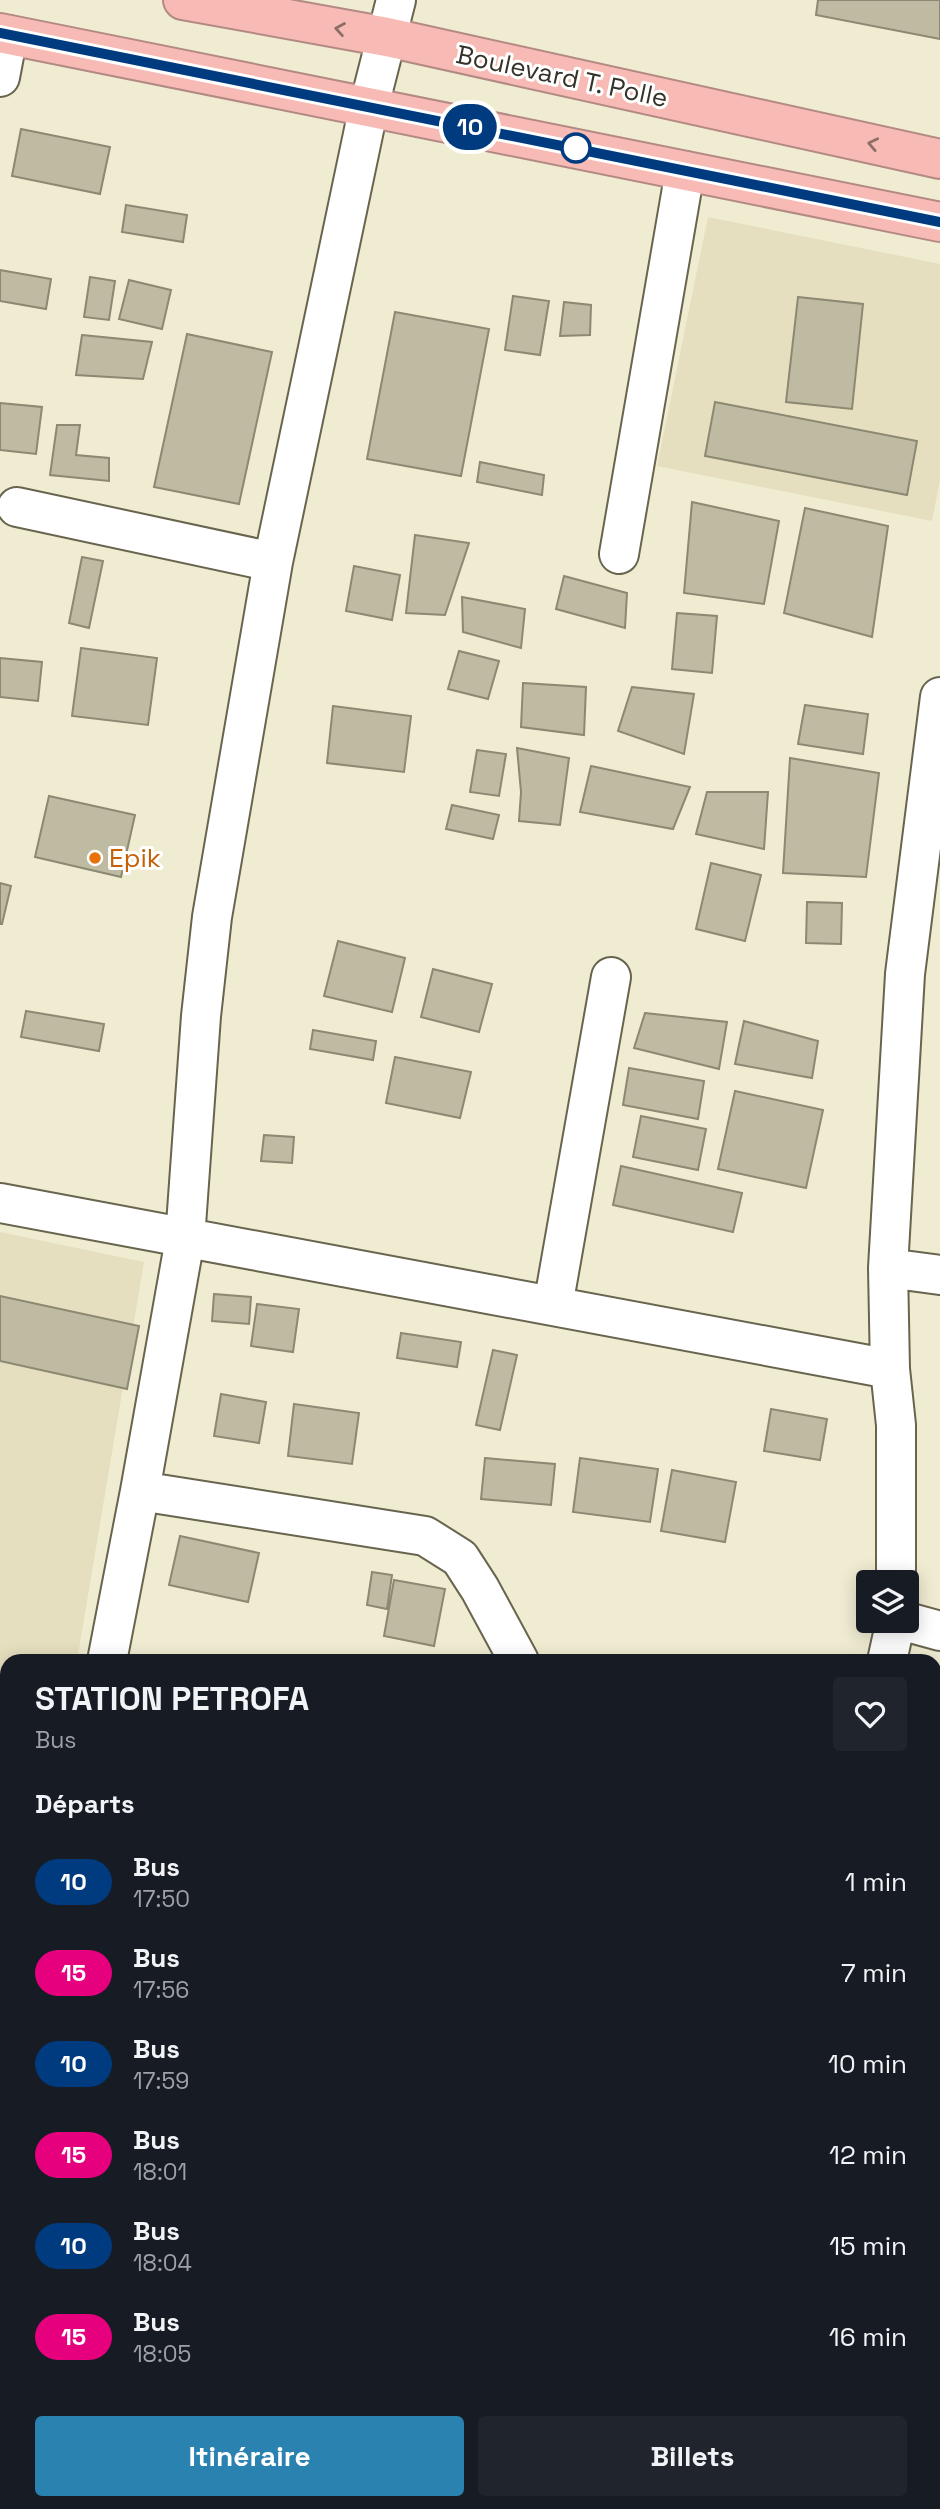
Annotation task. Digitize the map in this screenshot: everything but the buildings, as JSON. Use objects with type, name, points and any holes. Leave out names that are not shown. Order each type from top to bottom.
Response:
[{"type":"highway","name":"Boulevard T. Polle","points":[[183,0],[387,37],[940,159]]},
{"type":"highway","points":[[4,34],[940,222]]},
{"type":"street","points":[[108,1654],[141,1491],[185,1239],[201,1016],[212,918],[272,562],[369,106],[396,0]]},
{"type":"street","points":[[0,77],[4,34]]},
{"type":"street","points":[[619,554],[685,171]]},
{"type":"street","points":[[17,507],[272,562]]},
{"type":"street","points":[[896,1570],[897,1425],[890,1369],[888,1268],[905,974],[929,886],[940,697]]},
{"type":"street","points":[[553,1307],[611,976]]},
{"type":"street","points":[[0,1203],[890,1369]]},
{"type":"street","points":[[888,1268],[940,1275]]},
{"type":"street","points":[[141,1491],[425,1536],[460,1558],[515,1654]]},
{"type":"street","points":[[919,1626],[940,1631]]},
{"type":"street","points":[[889,1654],[895,1633]]},
{"type":"shaded area","points":[[708,217],[940,264],[940,480],[932,521],[657,466]]},
{"type":"shaded area","points":[[0,1232],[144,1262],[78,1654],[0,1654]]},
{"type":"bus line","name":"10","points":[[0,33],[940,222]]},
{"type":"place","name":"Epik","points":[[95,858]]}]
